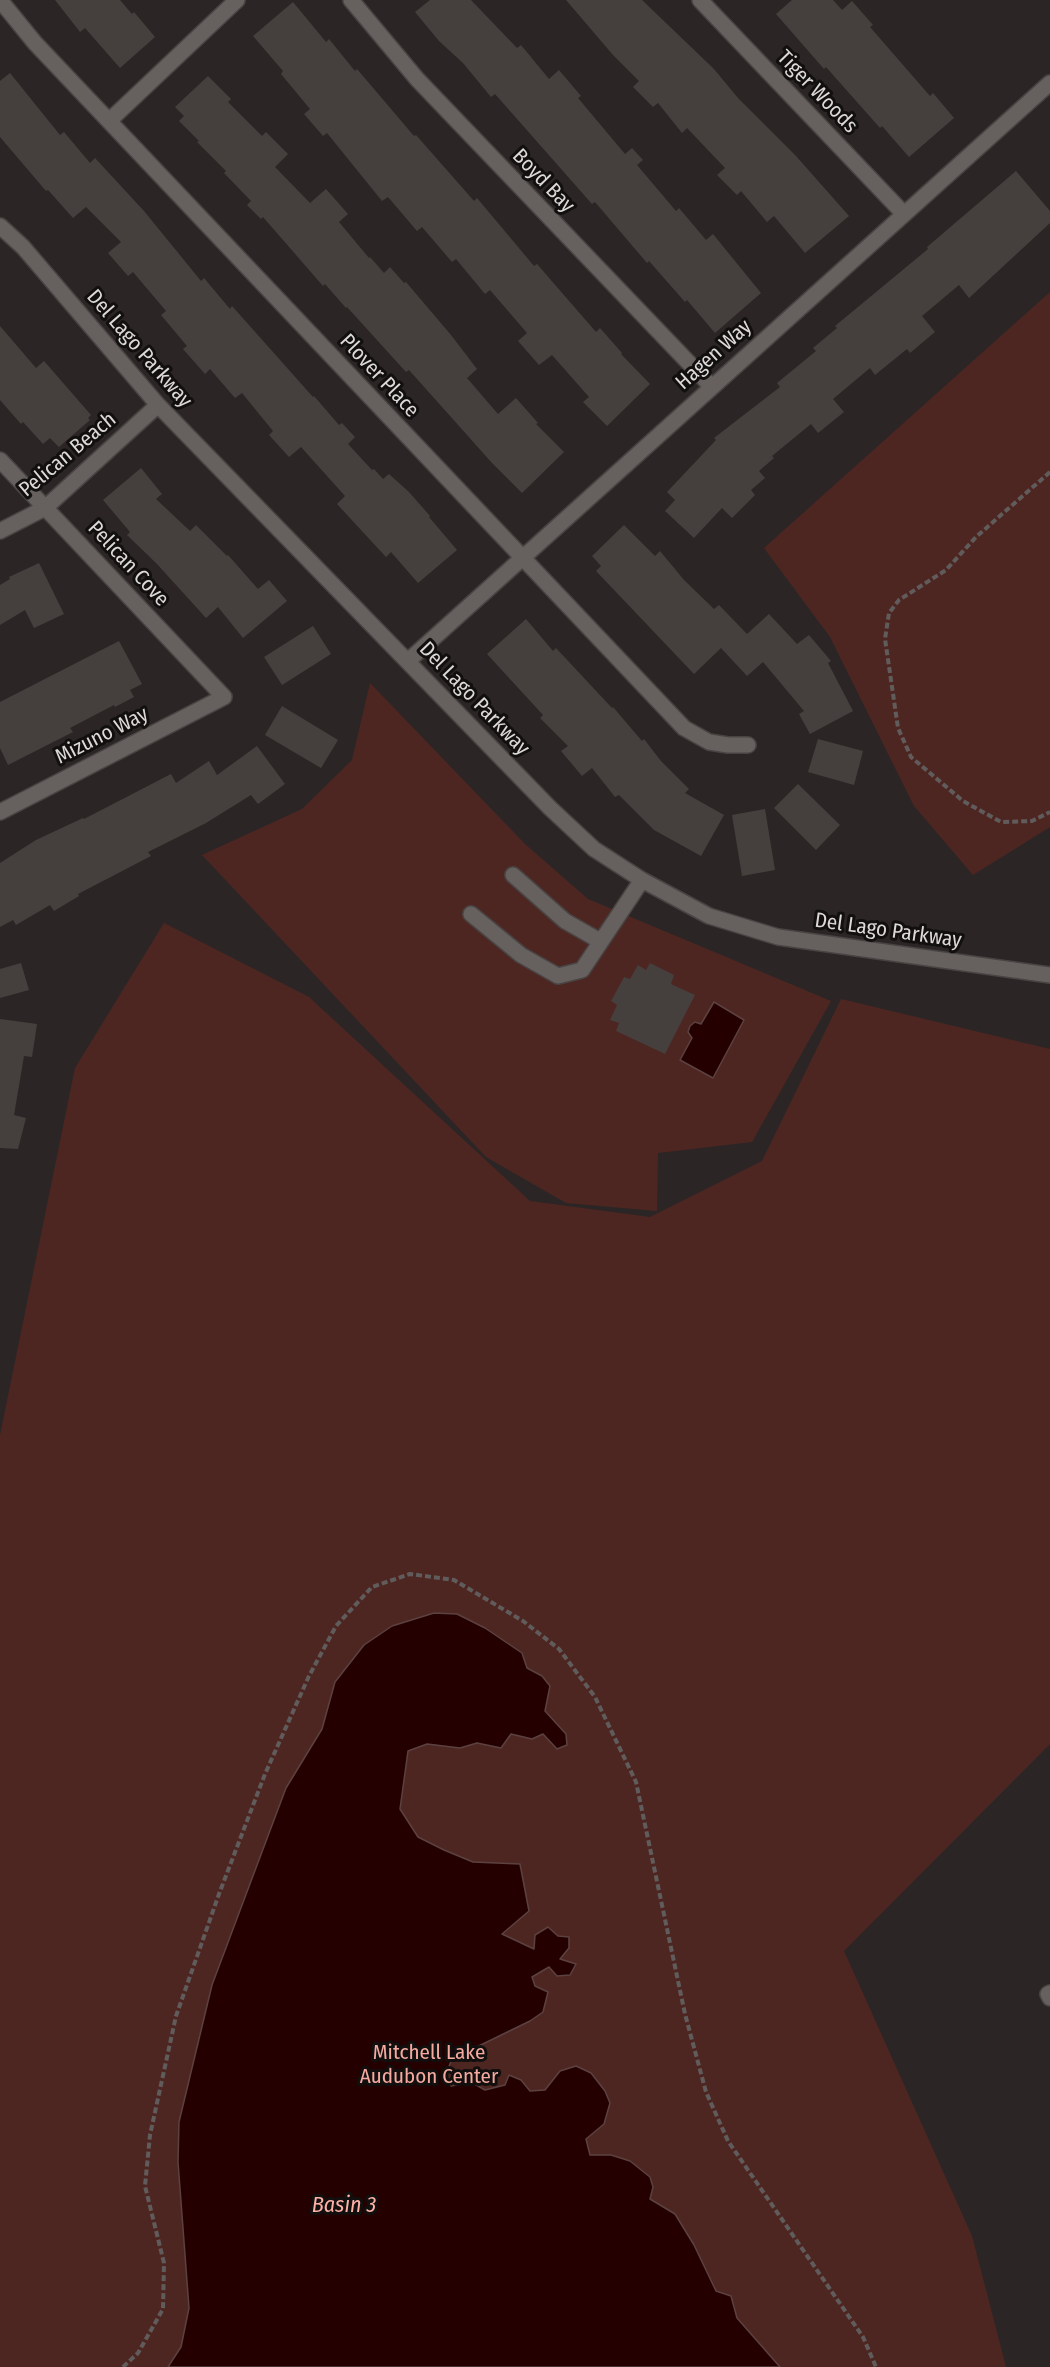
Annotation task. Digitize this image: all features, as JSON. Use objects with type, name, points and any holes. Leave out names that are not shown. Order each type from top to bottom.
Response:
[{"type":"street","name":"Plover Place","points":[[0,0],[35,43],[684,728],[709,742],[728,746],[748,745]]},
{"type":"street","points":[[109,121],[237,0]]},
{"type":"street","name":"Boyd Bay","points":[[351,0],[417,79],[711,386]]},
{"type":"street","name":"Tiger Woods","points":[[700,0],[904,214]]},
{"type":"street","name":"Hagen Way","points":[[408,661],[1050,83]]},
{"type":"street","name":"Del Lago Parkway","points":[[0,226],[29,254],[158,405],[558,816],[594,849],[642,880],[709,916],[778,937],[1050,975]]},
{"type":"street","name":"Pelican Beach","points":[[0,531],[45,508],[158,405]]},
{"type":"street","name":"Pelican Cove","points":[[0,460],[224,697]]},
{"type":"street","name":"Mizuno Way","points":[[0,812],[224,697]]},
{"type":"street","points":[[513,875],[565,921],[600,941]]},
{"type":"street","points":[[471,914],[521,955],[558,976],[582,969],[642,880]]},
{"type":"path","points":[[1050,472],[975,537],[946,570],[899,600],[889,614],[885,639],[898,728],[911,756],[963,801],[1002,822],[1032,821],[1050,812]]},
{"type":"path","points":[[123,2367],[138,2353],[163,2309],[164,2263],[145,2186],[150,2135],[176,2016],[219,1894],[265,1774],[309,1676],[336,1626],[372,1587],[410,1574],[454,1580],[523,1621],[559,1649],[595,1697],[636,1782],[685,2014],[706,2092],[728,2141],[862,2337],[876,2367]]},
{"type":"green space","points":[[1050,292],[1050,827],[973,875],[914,806],[830,637],[764,548]]},
{"type":"green space","points":[[370,683],[525,844],[588,899],[831,1001],[752,1142],[658,1153],[657,1211],[566,1203],[486,1157],[202,855],[302,809],[352,760]]},
{"type":"green space","name":"Mitchell Lake Audubon Center","points":[[164,923],[309,997],[530,1201],[650,1217],[762,1161],[841,999],[1050,1049],[1050,1744],[844,1951],[972,2236],[1006,2367],[0,2367],[0,1435],[75,1068]]},
{"type":"water","points":[[714,1002],[744,1020],[713,1078],[680,1060],[692,1038],[688,1032],[690,1026],[695,1022],[701,1024]]},
{"type":"water","name":"Basin 3","points":[[434,1613],[457,1614],[485,1628],[522,1653],[527,1668],[542,1676],[550,1686],[545,1711],[566,1734],[567,1745],[557,1749],[543,1734],[532,1739],[511,1734],[501,1748],[477,1743],[460,1748],[427,1744],[408,1751],[400,1809],[418,1837],[444,1850],[473,1862],[520,1864],[529,1911],[502,1934],[534,1949],[535,1935],[548,1927],[558,1936],[569,1937],[569,1948],[560,1959],[576,1964],[570,1975],[557,1976],[549,1967],[532,1977],[535,1986],[548,1992],[543,2012],[530,2021],[452,2059],[445,2076],[451,2086],[471,2082],[485,2090],[505,2085],[509,2075],[521,2080],[530,2091],[545,2090],[560,2071],[576,2066],[591,2073],[605,2091],[610,2103],[604,2124],[586,2139],[590,2155],[611,2155],[630,2161],[650,2177],[653,2187],[650,2199],[675,2214],[694,2245],[716,2291],[731,2296],[737,2318],[780,2367],[168,2367],[181,2347],[189,2308],[178,2162],[179,2122],[212,1985],[286,1788],[322,1729],[335,1682],[364,1645],[392,1626]]},
{"type":"building","points":[[55,0],[120,0],[132,14],[134,12],[155,37],[120,68],[85,28],[80,32]]},
{"type":"building","points":[[430,0],[471,0],[517,48],[521,45],[549,79],[559,70],[581,96],[578,98],[625,154],[632,148],[643,160],[637,165],[676,211],[679,208],[706,240],[713,234],[761,293],[715,333],[687,300],[685,302],[649,261],[647,263],[595,202],[592,204],[495,94],[491,97],[463,63],[439,41],[415,12]]},
{"type":"building","points":[[566,0],[642,0],[714,69],[738,98],[796,156],[849,216],[805,253],[774,216],[767,222],[741,191],[737,195],[717,175],[725,168],[687,128],[682,133],[658,103],[653,107],[633,87],[639,81],[613,55]]},
{"type":"building","points":[[792,0],[833,0],[842,10],[852,1],[873,25],[870,27],[930,96],[933,93],[954,118],[909,157],[826,67],[824,69],[776,14]]},
{"type":"building","points":[[293,2],[326,42],[329,39],[355,71],[357,69],[474,201],[477,198],[534,266],[537,264],[596,332],[600,328],[650,384],[607,426],[583,402],[589,397],[552,355],[539,365],[518,341],[527,333],[490,290],[485,294],[456,259],[452,262],[422,227],[417,231],[388,197],[382,201],[327,133],[323,136],[304,114],[310,109],[281,74],[283,71],[253,36]]},
{"type":"building","points":[[10,73],[60,135],[64,132],[90,163],[95,158],[144,211],[201,281],[204,278],[230,309],[232,306],[339,425],[342,423],[355,437],[348,444],[372,470],[374,469],[383,479],[389,474],[409,492],[457,550],[418,583],[391,552],[386,557],[337,504],[345,496],[301,447],[289,457],[269,435],[273,431],[242,393],[235,398],[210,369],[205,374],[183,349],[187,346],[161,315],[166,311],[133,272],[128,276],[108,253],[121,242],[86,207],[73,218],[48,190],[46,191],[0,137],[0,81]]},
{"type":"building","points":[[208,76],[231,99],[228,102],[262,136],[266,132],[288,154],[275,167],[310,203],[326,189],[348,214],[339,222],[384,273],[390,267],[404,283],[406,282],[451,335],[477,369],[467,378],[498,414],[516,398],[538,423],[536,424],[564,452],[522,493],[409,370],[406,372],[325,284],[323,286],[263,217],[261,219],[247,205],[251,201],[179,121],[184,116],[175,107]]},
{"type":"building","points":[[1016,171],[1050,211],[1050,223],[969,298],[959,285],[922,316],[935,332],[910,353],[907,349],[875,375],[870,368],[833,399],[844,412],[818,433],[811,424],[772,456],[774,458],[759,471],[765,478],[751,490],[755,495],[732,518],[722,508],[694,538],[665,511],[675,500],[667,492],[716,440],[714,438],[780,387],[777,383],[816,351],[813,348],[837,328],[835,326],[928,249],[927,247]]},
{"type":"building","points":[[0,326],[36,368],[44,361],[91,415],[88,418],[90,420],[59,447],[50,438],[43,444],[0,400]]},
{"type":"building","points":[[141,468],[162,494],[156,499],[190,531],[196,525],[228,555],[258,589],[269,580],[287,601],[243,638],[218,607],[206,618],[127,535],[130,532],[103,500]]},
{"type":"building","points":[[624,525],[655,556],[660,551],[684,580],[714,609],[719,605],[747,634],[769,614],[797,644],[809,635],[831,661],[828,663],[853,711],[810,734],[799,714],[804,711],[763,662],[747,676],[721,648],[694,674],[596,571],[601,566],[592,556]]},
{"type":"building","points":[[39,563],[64,614],[34,628],[25,610],[0,625],[0,585],[10,579],[9,577]]},
{"type":"building","points":[[526,619],[553,651],[556,648],[642,741],[644,739],[661,761],[689,789],[685,793],[724,815],[701,856],[654,830],[619,795],[615,797],[592,768],[582,776],[561,751],[568,746],[540,718],[543,715],[487,654]]},
{"type":"building","points":[[313,626],[331,654],[282,685],[264,657]]},
{"type":"building","points":[[119,641],[142,684],[130,690],[134,697],[70,728],[73,732],[8,765],[0,748],[0,702]]},
{"type":"building","points":[[282,706],[338,740],[321,768],[265,735]]},
{"type":"building","points":[[818,739],[863,751],[854,785],[808,772]]},
{"type":"building","points":[[257,746],[285,784],[258,804],[251,795],[206,823],[148,852],[151,856],[78,894],[79,896],[54,911],[50,905],[16,925],[13,920],[0,927],[0,863],[36,840],[84,819],[171,774],[176,783],[209,761],[217,775]]},
{"type":"building","points":[[798,784],[840,825],[816,850],[774,808]]},
{"type":"building","points":[[765,809],[775,870],[742,876],[732,815]]},
{"type":"building","points":[[21,963],[29,990],[0,998],[0,969]]},
{"type":"building","points":[[650,963],[674,975],[671,984],[695,995],[665,1054],[616,1031],[619,1023],[610,1020],[617,1005],[611,1001],[624,977],[630,979],[638,965],[646,970]]},
{"type":"building","points":[[0,1019],[37,1024],[32,1057],[24,1056],[14,1115],[26,1118],[18,1149],[0,1148]]}]
